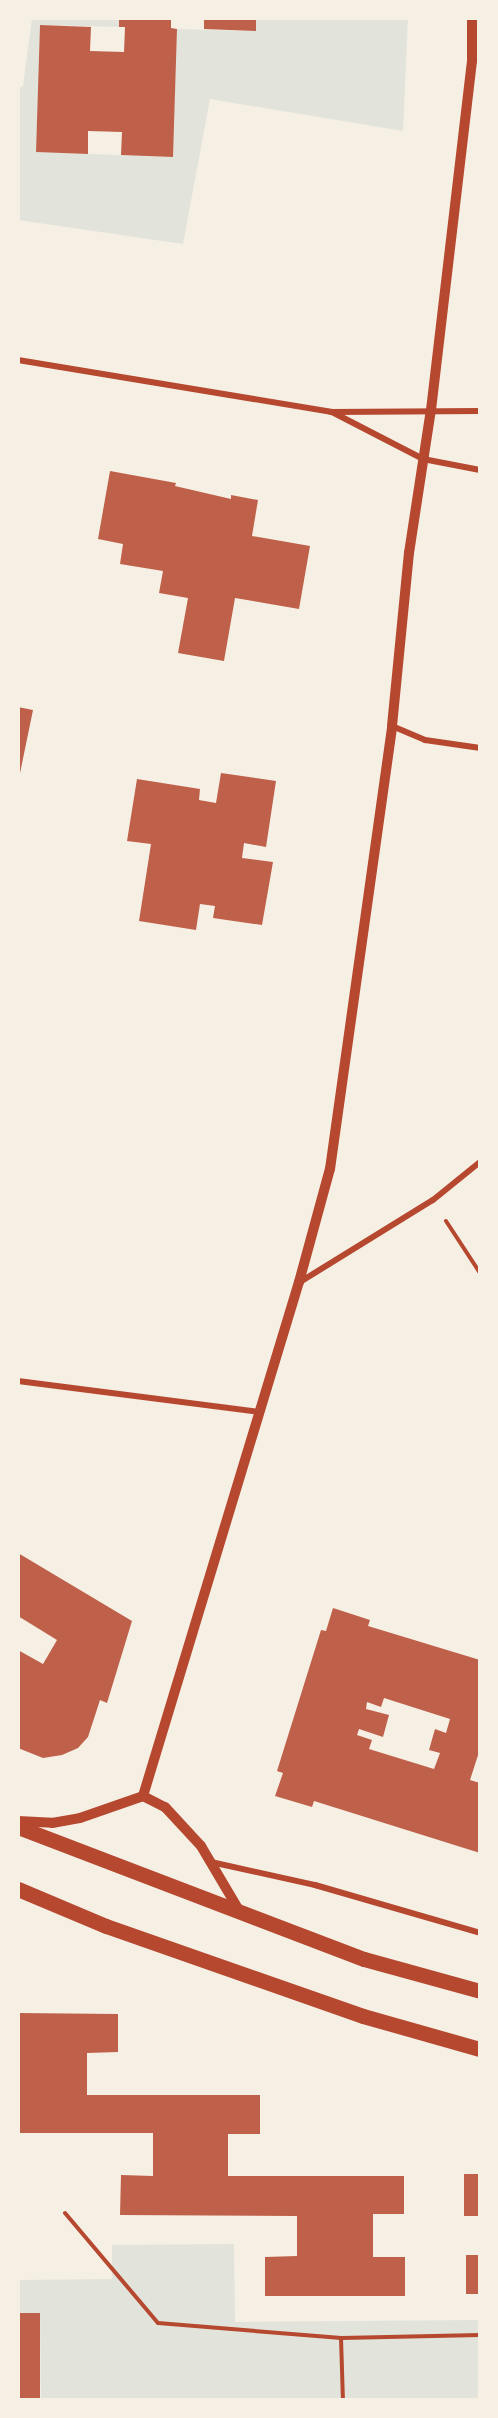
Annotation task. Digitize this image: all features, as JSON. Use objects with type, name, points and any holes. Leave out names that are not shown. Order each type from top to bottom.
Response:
[{"type":"main road","points":[[18,1827],[364,1959],[480,1991]]},
{"type":"main road","points":[[18,1889],[106,1926],[363,2016],[480,2049]]},
{"type":"street","points":[[143,1796],[299,1282],[330,1169],[392,726],[423,459],[431,410],[472,61],[472,18]]},
{"type":"street","points":[[18,360],[331,412],[480,411]]},
{"type":"street","points":[[331,412],[423,459],[480,470]]},
{"type":"street","points":[[392,726],[425,740],[480,748]]},
{"type":"street","points":[[299,1282],[433,1200],[480,1162]]},
{"type":"street","points":[[18,1381],[260,1412]]},
{"type":"street","points":[[18,1821],[52,1823],[80,1818],[143,1796],[165,1807],[211,1862],[240,1912]]},
{"type":"street","points":[[211,1862],[315,1885],[480,1933]]},
{"type":"path","points":[[433,1200],[480,1273]]},
{"type":"path","points":[[65,2213],[158,2323],[341,2338],[480,2335]]},
{"type":"path","points":[[341,2338],[343,2400]]},
{"type":"shaded area","points":[[32,18],[119,18],[119,27],[40,25],[36,152],[172,157],[177,29],[256,31],[256,18],[408,18],[403,131],[210,99],[183,244],[18,220],[18,88],[23,86]]},
{"type":"shaded area","points":[[234,2244],[235,2322],[480,2320],[480,2400],[41,2400],[40,2313],[18,2313],[18,2280],[112,2279],[112,2245]]},
{"type":"building","points":[[119,18],[171,18],[171,28],[177,29],[173,157],[121,155],[122,132],[88,131],[88,154],[36,152],[40,25],[91,27],[90,51],[124,52],[125,27],[119,27]]},
{"type":"building","points":[[204,18],[256,18],[256,31],[204,29]]},
{"type":"building","points":[[110,471],[176,483],[175,486],[231,499],[231,495],[258,500],[252,536],[310,546],[299,609],[235,598],[224,661],[178,653],[188,598],[159,593],[163,571],[120,564],[123,544],[98,539]]},
{"type":"building","points":[[18,707],[33,710],[19,778],[18,778]]},
{"type":"building","points":[[221,773],[276,781],[266,847],[244,843],[242,858],[273,862],[262,925],[213,918],[215,906],[200,904],[196,930],[139,921],[151,844],[127,841],[137,779],[200,789],[199,800],[216,803]]},
{"type":"building","points":[[18,1553],[132,1621],[107,1703],[100,1700],[88,1737],[78,1748],[62,1755],[43,1758],[18,1748],[18,1650],[43,1664],[57,1640],[18,1616]]},
{"type":"building","points":[[333,1608],[370,1620],[368,1626],[480,1660],[480,1749],[470,1780],[480,1783],[480,1853],[314,1801],[312,1807],[275,1796],[283,1773],[277,1771],[321,1630],[326,1631]],"holes":[[[384,1698],[450,1719],[446,1733],[435,1729],[429,1750],[440,1753],[434,1769],[369,1749],[372,1740],[357,1735],[359,1729],[383,1737],[389,1715],[366,1709],[367,1702],[381,1707]]]},
{"type":"building","points":[[18,2013],[118,2014],[118,2052],[87,2053],[87,2095],[260,2095],[260,2134],[228,2134],[228,2176],[404,2176],[404,2214],[373,2214],[373,2257],[405,2257],[405,2296],[265,2296],[265,2257],[297,2256],[297,2216],[120,2215],[121,2175],[153,2176],[153,2133],[18,2133]]},
{"type":"building","points":[[464,2174],[480,2174],[480,2216],[464,2216]]},
{"type":"building","points":[[466,2255],[480,2255],[480,2294],[466,2294]]},
{"type":"building","points":[[18,2313],[40,2313],[40,2400],[18,2400]]}]
